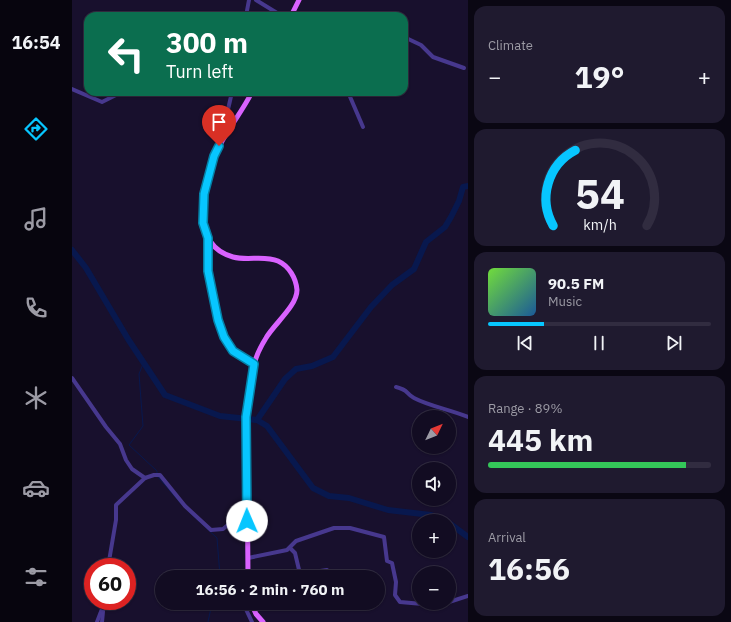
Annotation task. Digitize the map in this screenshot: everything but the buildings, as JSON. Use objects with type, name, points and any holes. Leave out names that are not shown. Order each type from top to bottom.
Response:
[{"type":"main road","points":[[293,12],[300,0]]},
{"type":"main road","points":[[248,570],[246,417],[254,364],[266,337],[294,301],[297,290],[294,277],[287,267],[277,261],[233,257],[217,248],[208,238],[203,223],[205,187],[214,156],[250,96]]},
{"type":"main road","points":[[254,610],[263,622]]},
{"type":"street","points":[[247,12],[249,0]]},
{"type":"street","points":[[256,0],[276,12]]},
{"type":"street","points":[[408,39],[421,45],[433,57],[464,68]]},
{"type":"street","points":[[72,89],[84,94]]},
{"type":"street","points":[[88,96],[102,102],[114,96]]},
{"type":"street","points":[[224,137],[224,127],[231,96]]},
{"type":"street","points":[[350,96],[363,127]]},
{"type":"street","points":[[208,238],[208,271],[218,320],[224,337],[233,351],[254,364]]},
{"type":"street","points":[[72,378],[106,427],[120,444],[126,460],[132,469],[145,478]]},
{"type":"street","points":[[396,387],[405,389],[413,397],[432,405],[440,406],[468,417]]},
{"type":"street","points":[[110,558],[116,520],[116,504],[145,478],[154,474],[160,475],[185,506],[211,530],[223,529],[247,509]]},
{"type":"street","points":[[248,558],[290,548],[296,541],[334,528],[350,528],[384,537],[387,561],[392,563],[396,582],[396,599],[400,602],[412,603]]},
{"type":"street","points":[[290,548],[295,553],[299,570]]},
{"type":"street","points":[[456,600],[468,596]]},
{"type":"street","points":[[97,622],[101,610]]},
{"type":"street","points":[[102,622],[103,610]]},
{"type":"street","points":[[246,610],[252,622]]},
{"type":"waterway","points":[[257,420],[285,379],[296,369],[312,366],[333,357],[371,307],[392,285],[414,269],[426,242],[445,227],[459,201],[463,187],[468,186]]},
{"type":"waterway","points":[[72,250],[86,268],[128,339],[165,395],[220,416],[257,420],[267,426],[313,488],[329,496],[349,498],[388,510],[422,514]]},
{"type":"waterway","points":[[143,364],[139,374],[143,426],[129,445],[157,471],[157,474]]},
{"type":"waterway","points":[[158,477],[183,506]]},
{"type":"waterway","points":[[188,511],[217,538],[220,570]]},
{"type":"waterway","points":[[456,528],[468,537]]},
{"type":"waterway","points":[[208,622],[211,610]]},
{"type":"route","points":[[219,146],[214,156],[205,187],[202,217],[205,232],[208,238],[208,271],[218,320],[224,337],[233,351],[254,364],[249,389],[246,417],[247,521]]}]
